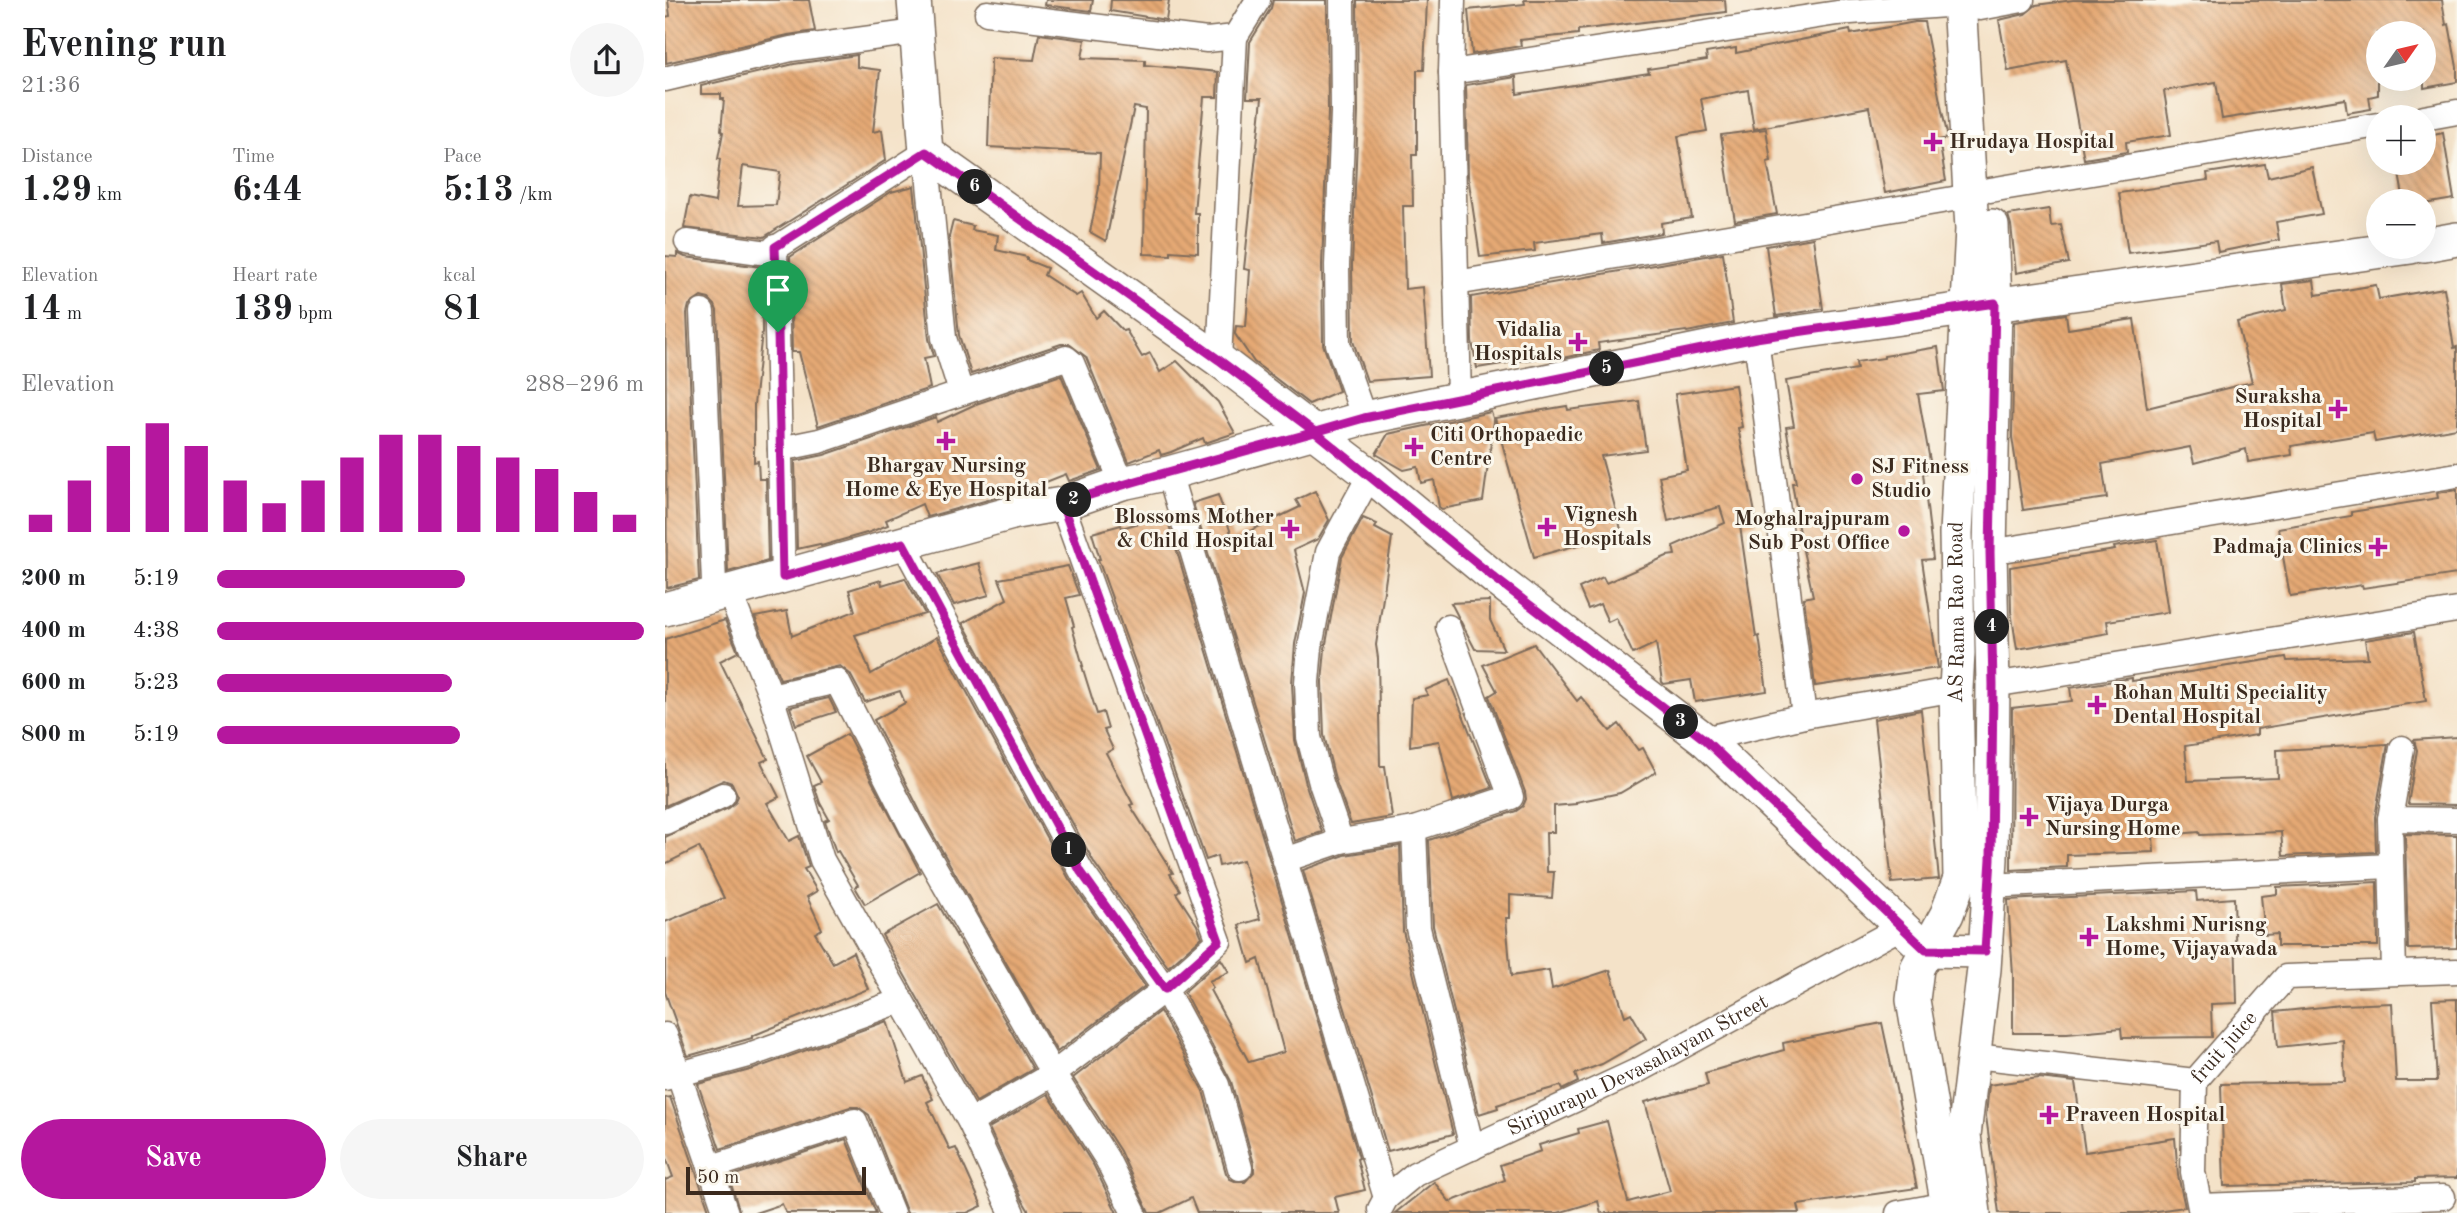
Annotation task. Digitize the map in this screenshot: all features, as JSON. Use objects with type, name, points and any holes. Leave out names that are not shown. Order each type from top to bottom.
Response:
[{"type":"street","points":[[1219,360],[1234,37],[1258,0]]},
{"type":"street","points":[[1342,0],[1343,112],[1337,265],[1338,344],[1364,418]]},
{"type":"street","points":[[1453,0],[1451,72],[1459,399]]},
{"type":"street","points":[[1451,72],[1837,13],[2022,0]]},
{"type":"street","name":"AS Rama Rao Road","points":[[1957,1210],[1985,951],[1993,685],[1982,306],[1972,229],[1981,193],[1969,3]]},
{"type":"street","points":[[986,13],[1207,40],[1234,37]]},
{"type":"street","points":[[665,79],[791,50],[915,16],[944,338],[961,392]]},
{"type":"street","points":[[2436,116],[2457,113]]},
{"type":"street","points":[[1456,283],[2366,127]]},
{"type":"street","points":[[687,242],[768,253],[926,152]]},
{"type":"street","points":[[926,152],[1219,360],[1315,432],[1496,579],[1704,739],[1926,950],[1985,951]]},
{"type":"street","points":[[2436,243],[2457,239]]},
{"type":"street","points":[[775,247],[783,577]]},
{"type":"street","points":[[665,609],[1016,512],[1062,504],[1122,483],[1169,473],[1364,418],[1756,338],[2366,253]]},
{"type":"street","name":"AS Rama Rao Road","points":[[1957,1210],[1913,1000],[1917,968],[1947,914],[1959,878],[1956,533],[1982,306]]},
{"type":"street","points":[[702,312],[714,583],[729,591],[771,696],[822,860],[970,1122],[1008,1212]]},
{"type":"street","points":[[1756,338],[1804,716]]},
{"type":"street","points":[[780,449],[819,442],[1066,358],[1072,363],[1122,483]]},
{"type":"street","points":[[1169,473],[1285,860],[1382,1206]]},
{"type":"street","points":[[1341,841],[1309,737],[1308,671],[1328,552],[1370,475]]},
{"type":"street","points":[[1990,552],[2457,475]]},
{"type":"street","points":[[970,1122],[1053,1074],[1165,989],[1219,941],[1062,504]]},
{"type":"street","points":[[903,543],[1081,872],[1165,989],[1217,1085],[1240,1168]]},
{"type":"street","points":[[1993,685],[2457,610]]},
{"type":"street","points":[[1285,860],[1341,841],[1413,829],[1511,797],[1448,627]]},
{"type":"street","points":[[771,696],[837,681],[911,826],[1053,1074],[1107,1159],[1134,1213]]},
{"type":"street","points":[[1704,739],[1804,716],[1956,689]]},
{"type":"street","points":[[2394,972],[2390,818],[2402,748]]},
{"type":"street","points":[[665,822],[723,795]]},
{"type":"street","points":[[2390,818],[2457,820]]},
{"type":"street","points":[[1413,829],[1418,928],[1472,1148]]},
{"type":"street","points":[[1989,886],[2391,866]]},
{"type":"street","name":"Siripurapu Devasahayam Street","points":[[1382,1206],[1415,1174],[1637,1071],[1903,926]]},
{"type":"street","name":"fruit juice","points":[[1975,1056],[2195,1081],[2286,977],[2457,971]]},
{"type":"street","points":[[672,1076],[749,1055],[900,1001]]},
{"type":"street","points":[[665,1035],[672,1076],[712,1167],[726,1213]]},
{"type":"street","points":[[2195,1081],[2193,1172],[2201,1210],[2443,1197]]},
{"type":"street","points":[[712,1167],[855,1121],[892,1213]]},
{"type":"street","points":[[1898,1213],[1957,1210]]},
{"type":"building","points":[[668,0],[809,0],[815,31],[666,63],[665,17],[670,16]]},
{"type":"building","points":[[1046,0],[1093,0],[1091,11],[1045,5]]},
{"type":"building","points":[[1111,0],[1169,0],[1166,20],[1110,11]]},
{"type":"building","points":[[1273,0],[1327,0],[1328,112],[1322,265],[1323,344],[1339,391],[1309,404],[1254,362],[1235,334],[1236,326],[1246,327],[1250,270],[1244,269],[1262,98],[1247,98],[1250,42]]},
{"type":"building","points":[[1357,0],[1427,0],[1424,70],[1417,70],[1417,155],[1412,155],[1413,206],[1403,206],[1405,289],[1423,287],[1429,376],[1367,381],[1353,341],[1352,265],[1358,112]]},
{"type":"building","points":[[1524,0],[1725,0],[1726,12],[1578,30],[1578,34],[1520,40],[1521,46],[1472,54],[1468,10],[1525,4]]},
{"type":"building","points":[[2073,0],[2442,0],[2457,67],[2457,82],[2436,86],[2436,21],[2366,21],[2366,91],[2378,91],[2378,95],[2369,97],[2370,105],[2366,105],[2366,110],[2347,113],[2345,99],[2222,119],[2216,82],[2164,91],[2171,135],[2126,142],[2127,152],[2084,159],[2066,60],[2008,71],[1999,20],[2025,14],[2036,5]]},
{"type":"building","points":[[1924,22],[1948,138],[1939,140],[1946,181],[1885,193],[1869,107],[1754,129],[1748,90],[1701,99],[1707,131],[1678,136],[1692,218],[1661,223],[1662,233],[1603,243],[1602,234],[1534,243],[1535,251],[1480,257],[1468,176],[1466,85],[1516,77],[1517,94],[1649,73],[1648,69],[1707,60],[1706,53],[1736,48],[1736,53],[1850,30],[1851,34]]},
{"type":"building","points":[[1039,34],[1085,40],[1082,58],[1145,60],[1145,65],[1218,72],[1217,97],[1204,97],[1194,213],[1198,213],[1198,253],[1171,251],[1171,255],[1144,254],[1146,109],[1134,107],[1106,241],[1090,232],[1099,188],[1100,153],[988,147],[991,58],[1034,60]]},
{"type":"building","points":[[857,55],[857,67],[880,70],[873,132],[882,130],[886,160],[764,237],[684,228],[690,197],[715,202],[724,99],[721,99],[721,94],[701,94],[701,86],[794,64]],"holes":[[[743,166],[780,172],[776,205],[738,206]]]},
{"type":"building","points":[[1766,129],[1771,161],[1767,162],[1777,214],[1735,221],[1721,135]]},
{"type":"building","points":[[2443,133],[2454,199],[2436,202],[2436,189],[2402,189],[2399,175],[2436,175],[2436,134]]},
{"type":"building","points":[[2265,164],[2268,177],[2312,167],[2322,214],[2276,222],[2279,240],[2218,252],[2216,241],[2128,253],[2119,193],[2208,180],[2207,173]]},
{"type":"building","points":[[914,186],[929,339],[934,356],[924,358],[930,388],[818,426],[799,352],[792,352],[790,257],[891,192]]},
{"type":"building","points":[[2049,209],[2051,226],[2061,225],[2069,263],[2016,273],[2008,215]]},
{"type":"building","points":[[953,221],[973,226],[972,230],[998,235],[996,250],[1027,257],[1027,260],[1047,268],[1044,275],[1076,296],[1081,293],[1096,318],[1104,311],[1123,331],[1126,330],[1142,357],[1150,353],[1160,372],[1177,361],[1218,402],[1235,433],[1205,443],[1203,438],[1161,455],[1159,450],[1129,462],[1086,357],[1069,344],[1061,344],[971,374],[959,335],[949,237]]},
{"type":"building","points":[[1813,238],[1823,309],[1776,316],[1766,246]]},
{"type":"building","points":[[677,253],[685,257],[761,267],[762,332],[754,405],[754,462],[758,461],[759,479],[766,479],[768,561],[728,572],[717,311],[709,299],[701,297],[689,305],[687,313],[699,580],[667,588],[665,256],[677,257]]},
{"type":"building","points":[[1723,253],[1733,323],[1687,332],[1598,343],[1599,350],[1558,359],[1552,360],[1551,356],[1477,368],[1472,341],[1471,297]]},
{"type":"building","points":[[2314,280],[2316,295],[2376,285],[2379,299],[2444,288],[2454,348],[2457,347],[2457,428],[2375,442],[2373,433],[2291,446],[2292,455],[2248,462],[2246,449],[2194,463],[2190,447],[2102,464],[2107,498],[2023,510],[2012,437],[2014,322],[2066,314],[2068,329],[2134,319],[2147,408],[2252,382],[2237,322],[2286,310],[2282,284]]},
{"type":"building","points":[[1938,347],[1944,391],[1918,394],[1932,472],[1923,473],[1933,559],[1922,560],[1938,668],[1815,686],[1804,598],[1813,596],[1797,523],[1792,483],[1796,483],[1786,427],[1794,426],[1786,381],[1857,369],[1856,362]]},
{"type":"building","points":[[1061,375],[1101,470],[1069,481],[1066,474],[1036,486],[927,517],[922,504],[886,520],[888,525],[870,532],[821,546],[820,544],[797,549],[795,461],[824,455],[936,417],[937,422],[976,404]]},
{"type":"building","points":[[1735,385],[1742,427],[1738,428],[1757,523],[1740,526],[1756,637],[1759,636],[1767,691],[1695,702],[1691,680],[1664,684],[1662,682],[1656,643],[1633,654],[1616,618],[1608,622],[1600,604],[1588,609],[1579,588],[1603,577],[1606,583],[1675,555],[1673,546],[1725,523],[1720,507],[1668,521],[1659,476],[1687,470],[1675,394]]},
{"type":"building","points":[[1639,401],[1646,450],[1601,456],[1622,533],[1534,557],[1495,418],[1567,406],[1568,410]]},
{"type":"building","points":[[1491,412],[1494,421],[1483,501],[1442,509],[1439,507],[1434,480],[1421,483],[1418,467],[1404,470],[1376,454],[1388,434]]},
{"type":"building","points":[[2457,490],[2457,574],[2290,596],[2278,528],[2351,516],[2351,512],[2438,498],[2437,493]]},
{"type":"building","points":[[1315,491],[1329,520],[1318,539],[1294,550],[1305,593],[1295,644],[1292,683],[1295,740],[1322,832],[1295,841],[1193,503],[1218,495],[1233,539],[1300,507],[1296,500]]},
{"type":"building","points":[[1166,515],[1359,1158],[1357,1159],[1365,1190],[1335,1197],[1339,1213],[1197,1213],[1191,1198],[1160,1213],[1149,1213],[1120,1151],[1073,1078],[1160,1011],[1203,1091],[1226,1173],[1230,1179],[1245,1182],[1254,1172],[1231,1081],[1184,992],[1221,959],[1229,972],[1209,981],[1213,988],[1210,990],[1249,1062],[1284,1052],[1259,959],[1250,963],[1239,925],[1260,919],[1243,860],[1219,866],[1217,856],[1206,860],[1098,559],[1092,533],[1121,525],[1122,528]]},
{"type":"building","points":[[1363,518],[1377,524],[1375,528],[1392,537],[1376,645],[1380,766],[1385,766],[1392,817],[1351,824],[1335,779],[1324,735],[1322,682],[1325,649],[1342,557]]},
{"type":"building","points":[[2157,540],[2168,612],[2107,621],[2109,633],[2017,649],[2011,611],[2010,567],[2115,550],[2114,547]]},
{"type":"building","points":[[979,563],[989,595],[954,605],[937,574]]},
{"type":"building","points":[[1068,566],[1079,595],[1066,598],[1097,714],[1103,712],[1108,729],[1104,730],[1113,749],[1106,753],[1133,804],[1130,805],[1173,873],[1170,874],[1180,890],[1176,893],[1202,937],[1168,967],[1095,864],[963,623],[1007,599],[999,579]]},
{"type":"building","points":[[905,578],[925,614],[855,635],[871,674],[937,637],[1069,879],[1145,986],[1057,1052],[924,819],[874,720],[905,703],[900,691],[865,702],[850,674],[840,666],[780,679],[755,617],[787,611],[792,636],[855,611],[849,590],[881,580],[882,585]]},
{"type":"building","points":[[1490,601],[1490,620],[1504,650],[1475,649],[1451,603]]},
{"type":"building","points":[[725,620],[738,652],[720,661],[768,759],[761,762],[779,797],[767,803],[789,841],[799,836],[809,867],[804,869],[817,891],[807,897],[822,929],[815,933],[833,963],[853,952],[868,989],[752,1038],[688,1056],[665,992],[665,922],[724,898],[699,847],[665,864],[665,837],[729,808],[738,796],[732,783],[724,780],[665,806],[665,639]]},
{"type":"building","points":[[2414,632],[2426,701],[2257,729],[2257,735],[2185,746],[2188,781],[2278,778],[2277,750],[2388,744],[2375,817],[2376,852],[2283,856],[2281,832],[2200,835],[2199,832],[2153,836],[2154,852],[2067,855],[2067,867],[2011,870],[2012,708],[2072,701],[2070,688],[2132,678],[2132,681],[2286,657],[2287,661],[2368,658],[2365,640]]},
{"type":"building","points":[[1534,644],[1577,701],[1581,697],[1610,731],[1619,724],[1638,750],[1643,748],[1656,772],[1620,793],[1576,804],[1554,806],[1554,832],[1546,832],[1547,872],[1554,872],[1552,898],[1510,895],[1510,918],[1506,918],[1511,976],[1549,970],[1552,989],[1610,970],[1625,1016],[1631,1013],[1646,1039],[1602,1064],[1575,1074],[1578,1082],[1562,1090],[1560,1086],[1521,1097],[1479,1114],[1433,926],[1429,840],[1516,811],[1523,806],[1525,792],[1489,696],[1497,691],[1483,665]]},
{"type":"building","points":[[1449,680],[1492,788],[1453,801],[1439,741],[1410,746],[1412,698],[1428,695],[1425,690]]},
{"type":"building","points":[[829,698],[836,712],[796,725],[790,707]]},
{"type":"building","points":[[1921,710],[1939,879],[1892,883],[1874,719]]},
{"type":"building","points":[[847,734],[920,872],[865,904],[855,887],[858,885],[838,851],[836,852],[825,821],[829,819],[814,785],[821,782],[807,756]]},
{"type":"building","points":[[2457,737],[2457,805],[2408,804],[2417,750],[2414,740]]},
{"type":"building","points":[[2405,834],[2457,835],[2457,948],[2408,949]]},
{"type":"building","points":[[1400,846],[1403,931],[1453,1134],[1388,1151],[1303,870],[1345,855]]},
{"type":"building","points":[[2377,882],[2378,946],[2277,946],[2277,934],[2265,935],[2261,896],[2277,894],[2277,887]]},
{"type":"building","points":[[2196,891],[2197,901],[2234,898],[2237,1003],[2211,1004],[2212,1037],[2122,1038],[2121,1028],[2067,1033],[2013,1033],[2013,975],[2008,900]]},
{"type":"building","points":[[938,904],[1033,1069],[976,1102],[882,935]]},
{"type":"building","points":[[2457,999],[2457,1178],[2415,1179],[2415,1182],[2224,1186],[2221,1084],[2345,1082],[2343,1040],[2278,1047],[2275,1012],[2392,1003],[2396,1081],[2437,1081],[2432,1000]]},
{"type":"building","points":[[887,1021],[907,1082],[922,1076],[933,1099],[927,1102],[950,1150],[956,1148],[982,1206],[967,1213],[907,1213],[869,1115],[858,1107],[850,1107],[720,1149],[698,1084],[754,1069]]},
{"type":"building","points":[[1882,1023],[1917,1188],[1798,1205],[1800,1213],[1601,1213],[1598,1201],[1558,1213],[1395,1213],[1434,1182],[1450,1202],[1505,1180],[1500,1165],[1541,1151],[1539,1145],[1579,1133],[1578,1129],[1607,1121],[1628,1202],[1670,1191],[1645,1102],[1708,1085],[1705,1073],[1784,1050],[1783,1043]]},
{"type":"building","points":[[2039,1078],[2075,1082],[2085,1152],[2175,1138],[2178,1175],[2185,1207],[2142,1213],[1999,1213],[1986,1116],[1989,1085]]},
{"type":"building","points":[[1048,1094],[1094,1166],[1117,1213],[1030,1213],[1021,1198],[989,1128]]},
{"type":"building","points":[[670,1097],[710,1213],[665,1213],[665,1180],[673,1177],[665,1155],[665,1098]]},
{"type":"building","points":[[846,1139],[876,1213],[786,1213],[782,1204],[755,1213],[740,1213],[729,1177]]},
{"type":"place","name":"Hrudaya Hospital","points":[[1933,142]]},
{"type":"place","name":"Vidalia Hospitals","points":[[1578,342]]},
{"type":"place","name":"Suraksha Hospital","points":[[2338,409]]},
{"type":"place","name":"Bhargav Nursing Home & Eye Hospital","points":[[946,441]]},
{"type":"place","name":"Citi Orthopaedic Centre","points":[[1414,447]]},
{"type":"place","name":"SJ Fitness Studio","points":[[1857,479]]},
{"type":"place","name":"Vignesh Hospitals","points":[[1547,527]]},
{"type":"place","name":"Blossoms Mother & Child Hospital","points":[[1290,529]]},
{"type":"place","name":"Moghalrajpuram Sub Post Office","points":[[1904,531]]},
{"type":"place","name":"Padmaja Clinics","points":[[2378,547]]},
{"type":"place","name":"Rohan Multi Speciality Dental Hospital","points":[[2097,705]]},
{"type":"place","name":"Vijaya Durga Nursing Home","points":[[2029,817]]},
{"type":"place","name":"Lakshmi Nurisng Home, Vijayawada","points":[[2089,937]]},
{"type":"place","name":"Praveen Hospital","points":[[2049,1115]]},
{"type":"route","points":[[778,332],[775,247],[926,152],[1219,360],[1315,432],[1364,418],[1756,338],[1969,309],[1995,303],[1990,552],[1993,685],[1991,859],[1985,951],[1926,950],[1704,739],[1496,579],[1315,432],[1169,473],[1122,483],[1062,504],[1219,941],[1165,989],[1081,872],[903,543],[783,577],[778,332]]}]
